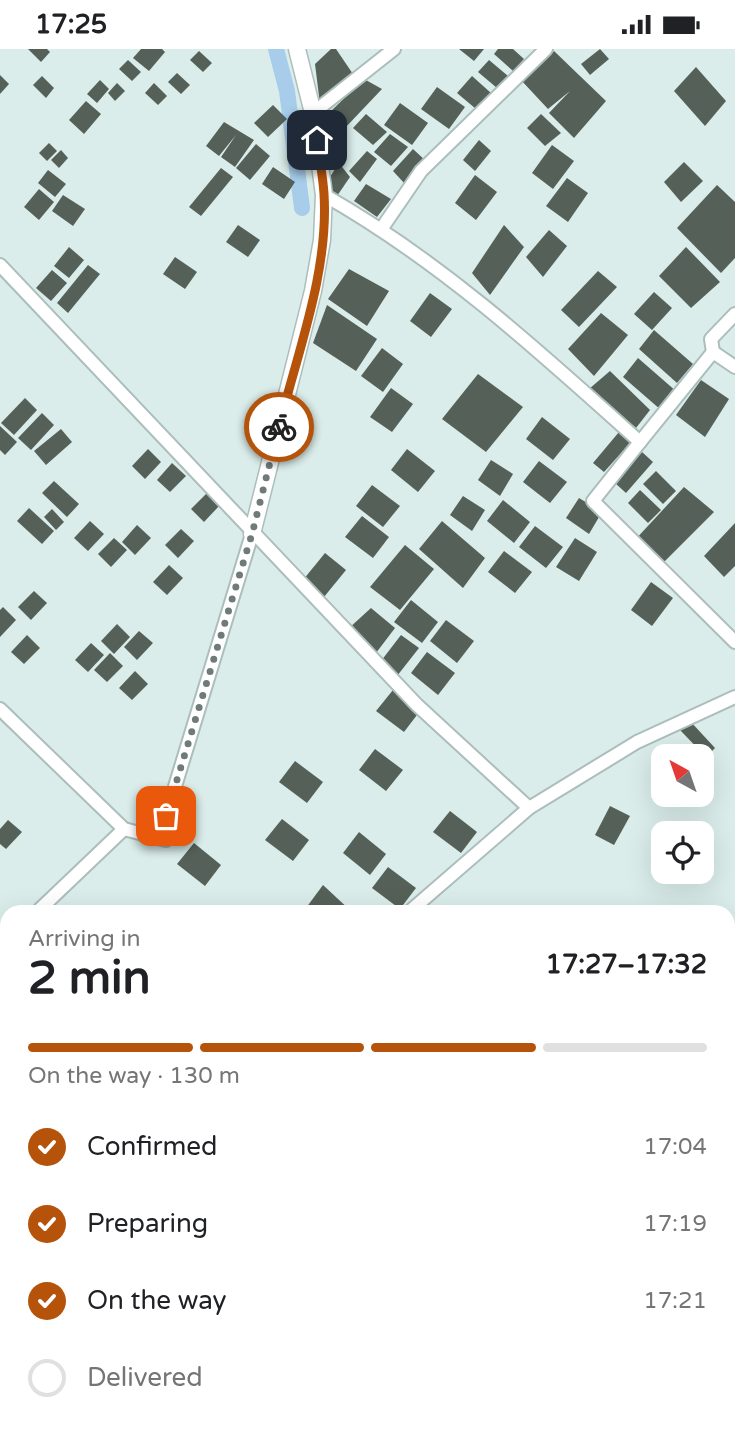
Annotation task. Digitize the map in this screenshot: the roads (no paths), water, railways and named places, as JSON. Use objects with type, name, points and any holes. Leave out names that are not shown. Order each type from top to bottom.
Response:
[{"type":"street","points":[[0,709],[124,829],[166,840],[166,816],[252,534],[313,291],[322,240],[324,195],[313,113],[297,49]]},
{"type":"street","points":[[313,113],[394,49]]},
{"type":"street","points":[[382,228],[421,171],[546,49]]},
{"type":"street","points":[[324,195],[382,228],[511,325],[640,442]]},
{"type":"street","points":[[0,265],[252,534],[417,705],[529,808]]},
{"type":"street","points":[[735,314],[711,339],[713,352],[735,367]]},
{"type":"street","points":[[713,352],[593,501],[735,642]]},
{"type":"street","points":[[417,905],[529,808],[637,742],[735,697]]},
{"type":"street","points":[[44,905],[124,829]]},
{"type":"waterway","points":[[276,49],[287,91],[302,208]]}]
